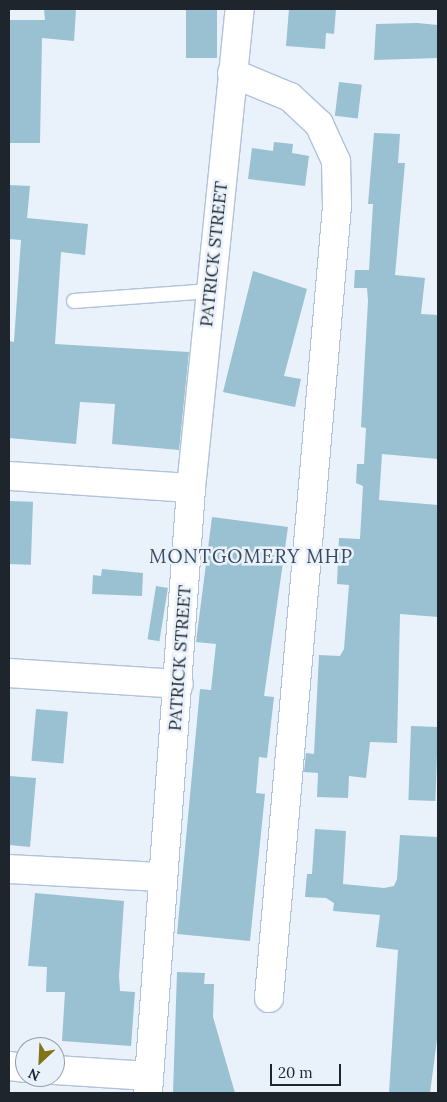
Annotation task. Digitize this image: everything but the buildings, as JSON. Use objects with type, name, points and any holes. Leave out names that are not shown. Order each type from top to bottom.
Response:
[{"type":"street","name":"PATRICK STREET","points":[[149,1084],[161,877],[179,684],[190,488],[240,9]]},
{"type":"street","points":[[232,74],[290,97],[319,124],[336,161],[337,206],[269,998]]},
{"type":"street","points":[[9,476],[190,488]]},
{"type":"street","points":[[9,673],[179,684]]},
{"type":"street","points":[[9,869],[161,877]]},
{"type":"street","points":[[65,1071],[149,1084]]},
{"type":"lane","points":[[74,301],[211,291]]},
{"type":"district","name":"MONTGOMERY MHP","points":[[251,557]]}]
